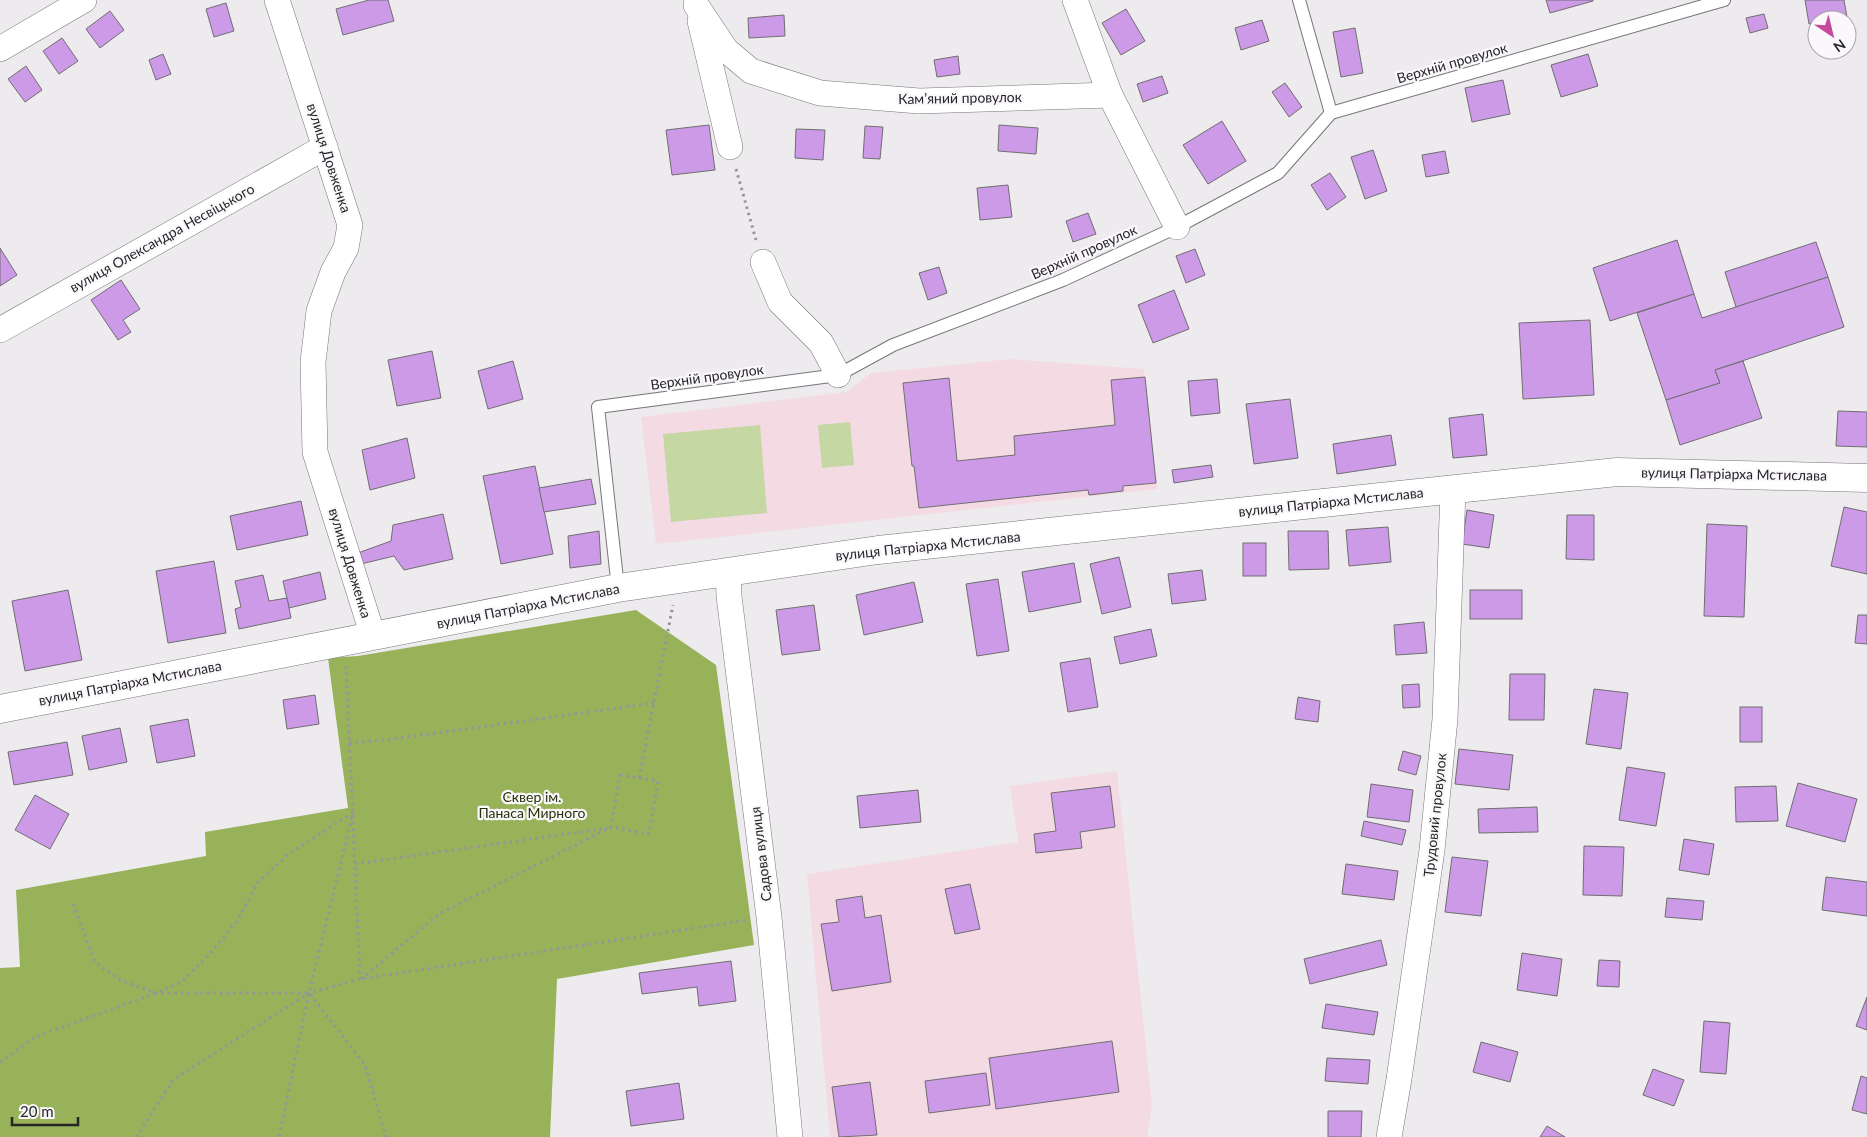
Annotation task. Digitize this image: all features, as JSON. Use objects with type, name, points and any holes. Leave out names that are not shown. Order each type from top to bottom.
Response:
[{"type":"main road","name":"вулиця Патріарха Мстислава","points":[[0,709],[618,588],[888,549],[1617,472],[1867,478]]},
{"type":"street","points":[[0,49],[84,0]]},
{"type":"street","name":"вулиця Довженка","points":[[277,0],[350,225],[346,248],[333,272],[318,311],[313,362],[314,452],[372,636]]},
{"type":"street","points":[[1075,0],[1110,95],[1177,227]]},
{"type":"street","points":[[692,3],[730,147]]},
{"type":"street","name":"Камʼяний провулок","points":[[692,3],[726,50],[751,71],[820,93],[919,101],[1110,95]]},
{"type":"street","name":"вулиця Олександра Несвіцького","points":[[0,330],[325,147]]},
{"type":"street","points":[[763,262],[780,302],[822,343],[838,375]]},
{"type":"street","name":"Трудовий провулок","points":[[1389,1137],[1430,860],[1445,719],[1453,490]]},
{"type":"street","name":"Садова вулиця","points":[[728,571],[729,596],[769,917],[790,1137]]},
{"type":"lane","points":[[1299,0],[1331,113]]},
{"type":"lane","name":"Верхній провулок","points":[[618,588],[598,407],[838,375],[893,345],[1063,280],[1177,227],[1278,173],[1331,113],[1724,0]]},
{"type":"path","points":[[730,147],[763,262]]},
{"type":"path","points":[[639,778],[680,578]]},
{"type":"path","points":[[346,640],[360,979]]},
{"type":"path","points":[[349,743],[393,739],[654,703]]},
{"type":"path","points":[[355,864],[611,827],[649,834],[658,781],[620,775],[611,827]]},
{"type":"path","points":[[0,1062],[35,1037],[181,982],[208,956],[238,920],[258,882],[291,852],[353,813]]},
{"type":"path","points":[[279,1137],[309,993],[353,813]]},
{"type":"path","points":[[360,979],[439,914],[611,827]]},
{"type":"path","points":[[73,904],[95,962],[120,980],[156,993],[309,993],[360,979],[728,924]]},
{"type":"path","points":[[136,1137],[174,1079],[309,993]]},
{"type":"path","points":[[309,993],[365,1065],[386,1137]]},
{"type":"shaded area","points":[[1010,359],[1144,369],[1158,489],[656,544],[641,417],[846,392],[871,373]]},
{"type":"shaded area","points":[[1117,771],[1152,1105],[1147,1137],[830,1137],[807,874],[1018,842],[1010,786]]},
{"type":"green space","points":[[850,422],[854,465],[822,468],[818,425]]},
{"type":"green space","points":[[760,425],[767,513],[671,522],[663,434]]},
{"type":"green space","name":"Сквер ім. Панаса Мирного","points":[[636,610],[716,665],[754,945],[557,979],[550,1137],[0,1137],[0,968],[20,967],[16,890],[206,856],[205,832],[348,808],[328,658],[358,656]]},
{"type":"building","points":[[369,0],[388,0],[394,21],[343,35],[336,9]]},
{"type":"building","points":[[1546,0],[1593,0],[1593,1],[1550,13]]},
{"type":"building","points":[[1805,0],[1844,0],[1846,10],[1807,10],[1807,12]]},
{"type":"building","points":[[226,3],[234,31],[214,37],[206,9]]},
{"type":"building","points":[[1126,9],[1145,41],[1121,55],[1102,23]]},
{"type":"building","points":[[110,11],[124,30],[100,48],[86,29]]},
{"type":"building","points":[[1764,14],[1768,28],[1750,33],[1746,18]]},
{"type":"building","points":[[784,15],[785,36],[749,38],[748,18]]},
{"type":"building","points":[[1262,20],[1269,41],[1241,50],[1235,28]]},
{"type":"building","points":[[1355,28],[1363,73],[1341,77],[1333,32]]},
{"type":"building","points":[[62,38],[78,61],[59,74],[43,51]]},
{"type":"building","points":[[163,54],[171,74],[156,80],[149,60]]},
{"type":"building","points":[[1588,54],[1598,86],[1561,97],[1551,65]]},
{"type":"building","points":[[958,56],[960,74],[937,77],[934,60]]},
{"type":"building","points":[[26,66],[42,90],[25,102],[8,79]]},
{"type":"building","points":[[1162,76],[1168,93],[1143,102],[1137,84]]},
{"type":"building","points":[[1503,80],[1510,114],[1472,122],[1465,88]]},
{"type":"building","points":[[1285,83],[1302,107],[1289,117],[1272,92]]},
{"type":"building","points":[[1222,121],[1246,161],[1208,184],[1183,145]]},
{"type":"building","points":[[709,125],[715,170],[672,175],[666,130]]},
{"type":"building","points":[[999,125],[1038,128],[1036,154],[998,151]]},
{"type":"building","points":[[865,126],[883,127],[880,159],[863,158]]},
{"type":"building","points":[[796,129],[825,130],[823,160],[795,158]]},
{"type":"building","points":[[1373,150],[1387,191],[1365,199],[1351,157]]},
{"type":"building","points":[[1445,151],[1449,173],[1426,177],[1422,155]]},
{"type":"building","points":[[1330,173],[1346,197],[1327,210],[1311,185]]},
{"type":"building","points":[[1008,185],[1012,217],[980,220],[977,188]]},
{"type":"building","points":[[1088,213],[1096,234],[1073,242],[1066,221]]},
{"type":"building","points":[[1677,240],[1694,294],[1610,321],[1593,268]]},
{"type":"building","points":[[1816,242],[1828,277],[1736,307],[1725,272]]},
{"type":"building","points":[[0,248],[17,275],[0,286]]},
{"type":"building","points":[[1195,249],[1205,275],[1186,283],[1176,256]]},
{"type":"building","points":[[939,267],[947,293],[928,300],[919,273]]},
{"type":"building","points":[[1828,277],[1844,327],[1715,370],[1720,383],[1666,400],[1637,313],[1694,294],[1702,318]]},
{"type":"building","points":[[121,280],[140,309],[123,320],[131,332],[118,340],[91,300]]},
{"type":"building","points":[[1174,290],[1189,329],[1153,343],[1138,305]]},
{"type":"building","points":[[1590,320],[1594,395],[1523,399],[1519,323]]},
{"type":"building","points":[[432,351],[441,398],[397,406],[388,360]]},
{"type":"building","points":[[513,361],[523,399],[488,409],[478,371]]},
{"type":"building","points":[[1743,361],[1762,418],[1680,445],[1666,400],[1720,383],[1715,370]]},
{"type":"building","points":[[1145,377],[1156,483],[1123,486],[1123,491],[1089,495],[1088,490],[919,508],[914,466],[912,466],[903,383],[949,378],[957,461],[1015,455],[1014,436],[1115,425],[1111,380]]},
{"type":"building","points":[[1217,379],[1220,413],[1191,416],[1188,381]]},
{"type":"building","points":[[1290,399],[1298,458],[1254,464],[1246,404]]},
{"type":"building","points":[[1838,411],[1867,412],[1867,447],[1836,446]]},
{"type":"building","points":[[1483,414],[1487,455],[1453,458],[1449,418]]},
{"type":"building","points":[[1391,435],[1396,465],[1337,474],[1333,444]]},
{"type":"building","points":[[407,438],[415,478],[370,490],[362,450]]},
{"type":"building","points":[[1211,465],[1213,477],[1174,483],[1172,470]]},
{"type":"building","points":[[535,466],[553,554],[501,564],[483,476]]},
{"type":"building","points":[[591,479],[596,504],[544,512],[539,488]]},
{"type":"building","points":[[301,501],[308,535],[237,550],[230,516]]},
{"type":"building","points":[[1844,507],[1867,512],[1867,574],[1831,566]]},
{"type":"building","points":[[1467,510],[1494,515],[1489,548],[1462,544]]},
{"type":"building","points":[[443,514],[453,559],[404,570],[394,556],[361,564],[358,553],[391,541],[393,525]]},
{"type":"building","points":[[1567,515],[1594,515],[1594,560],[1566,559]]},
{"type":"building","points":[[1707,524],[1747,526],[1744,617],[1704,616]]},
{"type":"building","points":[[1388,527],[1391,562],[1349,566],[1346,530]]},
{"type":"building","points":[[599,531],[601,564],[570,568],[568,536]]},
{"type":"building","points":[[1288,531],[1328,531],[1329,569],[1289,570]]},
{"type":"building","points":[[1243,543],[1266,543],[1266,576],[1243,576]]},
{"type":"building","points":[[1119,557],[1131,607],[1102,614],[1090,564]]},
{"type":"building","points":[[214,561],[226,633],[168,643],[156,571]]},
{"type":"building","points":[[1074,563],[1081,602],[1029,612],[1022,572]]},
{"type":"building","points":[[1202,570],[1206,600],[1172,604],[1168,574]]},
{"type":"building","points":[[320,572],[326,599],[289,608],[283,581]]},
{"type":"building","points":[[263,575],[269,601],[287,598],[291,618],[239,629],[235,609],[241,607],[235,581]]},
{"type":"building","points":[[998,579],[1009,651],[977,656],[966,584]]},
{"type":"building","points":[[914,582],[923,622],[864,635],[856,595]]},
{"type":"building","points":[[68,590],[82,660],[25,671],[12,601]]},
{"type":"building","points":[[1470,590],[1522,590],[1522,619],[1470,619]]},
{"type":"building","points":[[814,605],[820,650],[782,655],[776,610]]},
{"type":"building","points":[[1858,615],[1867,615],[1867,644],[1855,643]]},
{"type":"building","points":[[1424,622],[1427,653],[1396,655],[1394,625]]},
{"type":"building","points":[[1151,629],[1157,656],[1120,664],[1114,637]]},
{"type":"building","points":[[1090,658],[1098,707],[1068,712],[1060,663]]},
{"type":"building","points":[[1510,674],[1545,674],[1544,720],[1509,720]]},
{"type":"building","points":[[1419,684],[1420,707],[1403,708],[1402,685]]},
{"type":"building","points":[[1594,689],[1628,693],[1621,749],[1586,744]]},
{"type":"building","points":[[315,695],[319,724],[287,729],[283,700]]},
{"type":"building","points":[[1298,697],[1320,701],[1318,722],[1295,719]]},
{"type":"building","points":[[1740,707],[1762,707],[1762,742],[1740,742]]},
{"type":"building","points":[[188,719],[195,756],[157,763],[150,726]]},
{"type":"building","points":[[120,728],[127,762],[89,770],[82,736]]},
{"type":"building","points":[[67,742],[73,775],[14,785],[8,752]]},
{"type":"building","points":[[1459,749],[1513,755],[1509,790],[1455,784]]},
{"type":"building","points":[[1403,751],[1421,756],[1416,775],[1398,770]]},
{"type":"building","points":[[1627,767],[1665,773],[1656,826],[1619,820]]},
{"type":"building","points":[[1798,783],[1857,799],[1845,842],[1786,826]]},
{"type":"building","points":[[1371,784],[1413,790],[1409,822],[1367,817]]},
{"type":"building","points":[[1110,786],[1115,827],[1080,832],[1082,848],[1036,853],[1034,834],[1056,831],[1051,793]]},
{"type":"building","points":[[1776,786],[1778,821],[1736,822],[1735,787]]},
{"type":"building","points":[[918,790],[921,822],[860,828],[857,796]]},
{"type":"building","points":[[35,795],[69,814],[50,849],[15,830]]},
{"type":"building","points":[[1537,807],[1538,832],[1479,833],[1478,809]]},
{"type":"building","points":[[1364,821],[1406,830],[1402,845],[1361,836]]},
{"type":"building","points":[[1684,839],[1714,844],[1709,875],[1679,870]]},
{"type":"building","points":[[1584,846],[1624,847],[1622,896],[1583,895]]},
{"type":"building","points":[[1452,857],[1488,861],[1481,916],[1445,912]]},
{"type":"building","points":[[1346,864],[1398,871],[1394,900],[1342,894]]},
{"type":"building","points":[[1826,877],[1867,882],[1867,916],[1822,910]]},
{"type":"building","points":[[970,884],[980,929],[955,934],[945,889]]},
{"type":"building","points":[[862,896],[865,918],[881,915],[891,982],[832,991],[821,924],[839,922],[836,900]]},
{"type":"building","points":[[1667,898],[1704,901],[1702,920],[1665,917]]},
{"type":"building","points":[[1381,940],[1387,965],[1310,984],[1304,959]]},
{"type":"building","points":[[1522,953],[1562,959],[1557,996],[1517,990]]},
{"type":"building","points":[[1599,960],[1620,961],[1619,987],[1597,986]]},
{"type":"building","points":[[731,961],[736,1001],[699,1006],[697,987],[642,994],[639,973]]},
{"type":"building","points":[[1867,997],[1867,1030],[1856,1026]]},
{"type":"building","points":[[1326,1004],[1378,1012],[1374,1035],[1322,1028]]},
{"type":"building","points":[[1704,1021],[1730,1023],[1726,1074],[1700,1072]]},
{"type":"building","points":[[1112,1041],[1119,1092],[996,1109],[989,1058]]},
{"type":"building","points":[[1481,1042],[1518,1052],[1510,1082],[1473,1072]]},
{"type":"building","points":[[1327,1058],[1370,1060],[1368,1084],[1325,1081]]},
{"type":"building","points":[[1653,1069],[1684,1080],[1674,1106],[1643,1095]]},
{"type":"building","points":[[986,1073],[990,1105],[929,1113],[925,1081]]},
{"type":"building","points":[[1861,1076],[1867,1078],[1867,1114],[1852,1110]]},
{"type":"building","points":[[870,1082],[877,1135],[839,1137],[832,1087]]},
{"type":"building","points":[[679,1083],[684,1119],[631,1126],[626,1091]]},
{"type":"building","points":[[1328,1111],[1362,1111],[1361,1137],[1328,1137]]},
{"type":"building","points":[[1547,1126],[1565,1137],[1540,1137]]}]
